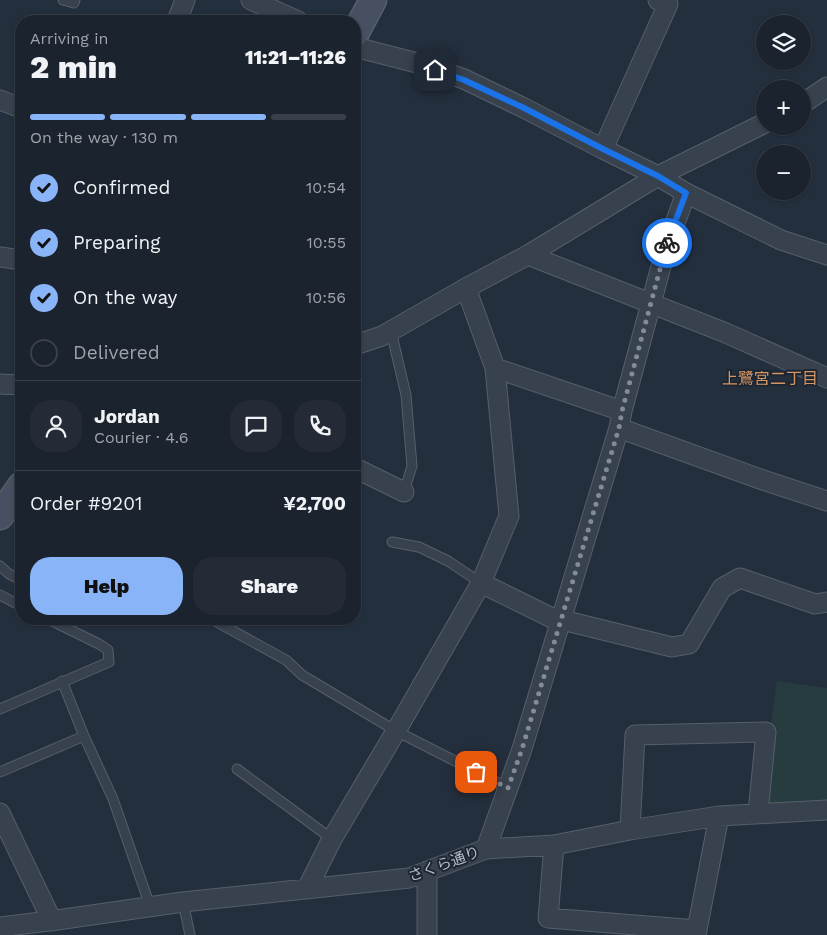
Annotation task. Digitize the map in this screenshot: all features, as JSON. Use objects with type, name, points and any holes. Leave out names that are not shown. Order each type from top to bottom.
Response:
[{"type":"main road","points":[[361,23],[373,0]]},
{"type":"main road","points":[[0,516],[13,490]]},
{"type":"street","points":[[180,15],[186,0]]},
{"type":"street","points":[[251,0],[285,15]]},
{"type":"street","points":[[603,149],[668,4],[658,0]]},
{"type":"street","points":[[361,49],[421,64],[464,80],[524,108],[658,176],[686,193],[781,240],[827,255]]},
{"type":"street","points":[[811,98],[827,87]]},
{"type":"street","points":[[0,100],[15,106]]},
{"type":"street","points":[[361,343],[382,336],[528,255],[658,176],[756,127]]},
{"type":"street","points":[[486,849],[522,749],[620,420],[666,248],[686,193]]},
{"type":"street","points":[[528,255],[726,333],[827,378]]},
{"type":"street","points":[[0,257],[15,259]]},
{"type":"street","points":[[306,889],[332,839],[481,583],[508,516],[495,368],[466,288]]},
{"type":"street","points":[[495,368],[763,480],[827,501]]},
{"type":"street","points":[[0,384],[15,384]]},
{"type":"street","points":[[361,471],[404,492]]},
{"type":"street","points":[[481,583],[550,617],[672,647],[689,644],[722,588],[740,578],[815,604],[827,602]]},
{"type":"street","points":[[630,830],[635,736],[766,732],[758,813]]},
{"type":"street","name":"さくら通り","points":[[0,927],[57,925],[150,906],[409,878],[486,849],[554,845],[630,830],[719,816],[827,810]]},
{"type":"street","points":[[1,815],[57,925]]},
{"type":"street","points":[[554,845],[548,918],[697,932],[719,816]]},
{"type":"street","points":[[427,871],[428,935]]},
{"type":"lane","points":[[63,0],[74,3],[75,0]]},
{"type":"lane","points":[[391,331],[406,395],[412,466],[404,492]]},
{"type":"lane","points":[[392,542],[419,547],[448,561],[481,583]]},
{"type":"lane","points":[[0,566],[15,577]]},
{"type":"lane","points":[[0,595],[15,603]]},
{"type":"lane","points":[[0,710],[109,662],[108,650],[60,625]]},
{"type":"lane","points":[[222,625],[286,660],[302,675],[396,731],[508,788]]},
{"type":"lane","points":[[62,682],[113,799],[150,906]]},
{"type":"lane","points":[[0,772],[84,736]]},
{"type":"lane","points":[[238,769],[332,839]]},
{"type":"lane","points":[[182,902],[190,935]]},
{"type":"green space","points":[[777,681],[827,688],[827,804],[763,808],[770,730]]},
{"type":"way so far","points":[[476,772],[508,788],[522,749],[619,428],[667,243]]},
{"type":"district","name":"上鷺宮二丁目","points":[[770,378]]},
{"type":"route","points":[[435,70],[464,80],[524,108],[658,176],[686,193],[667,243]]}]
